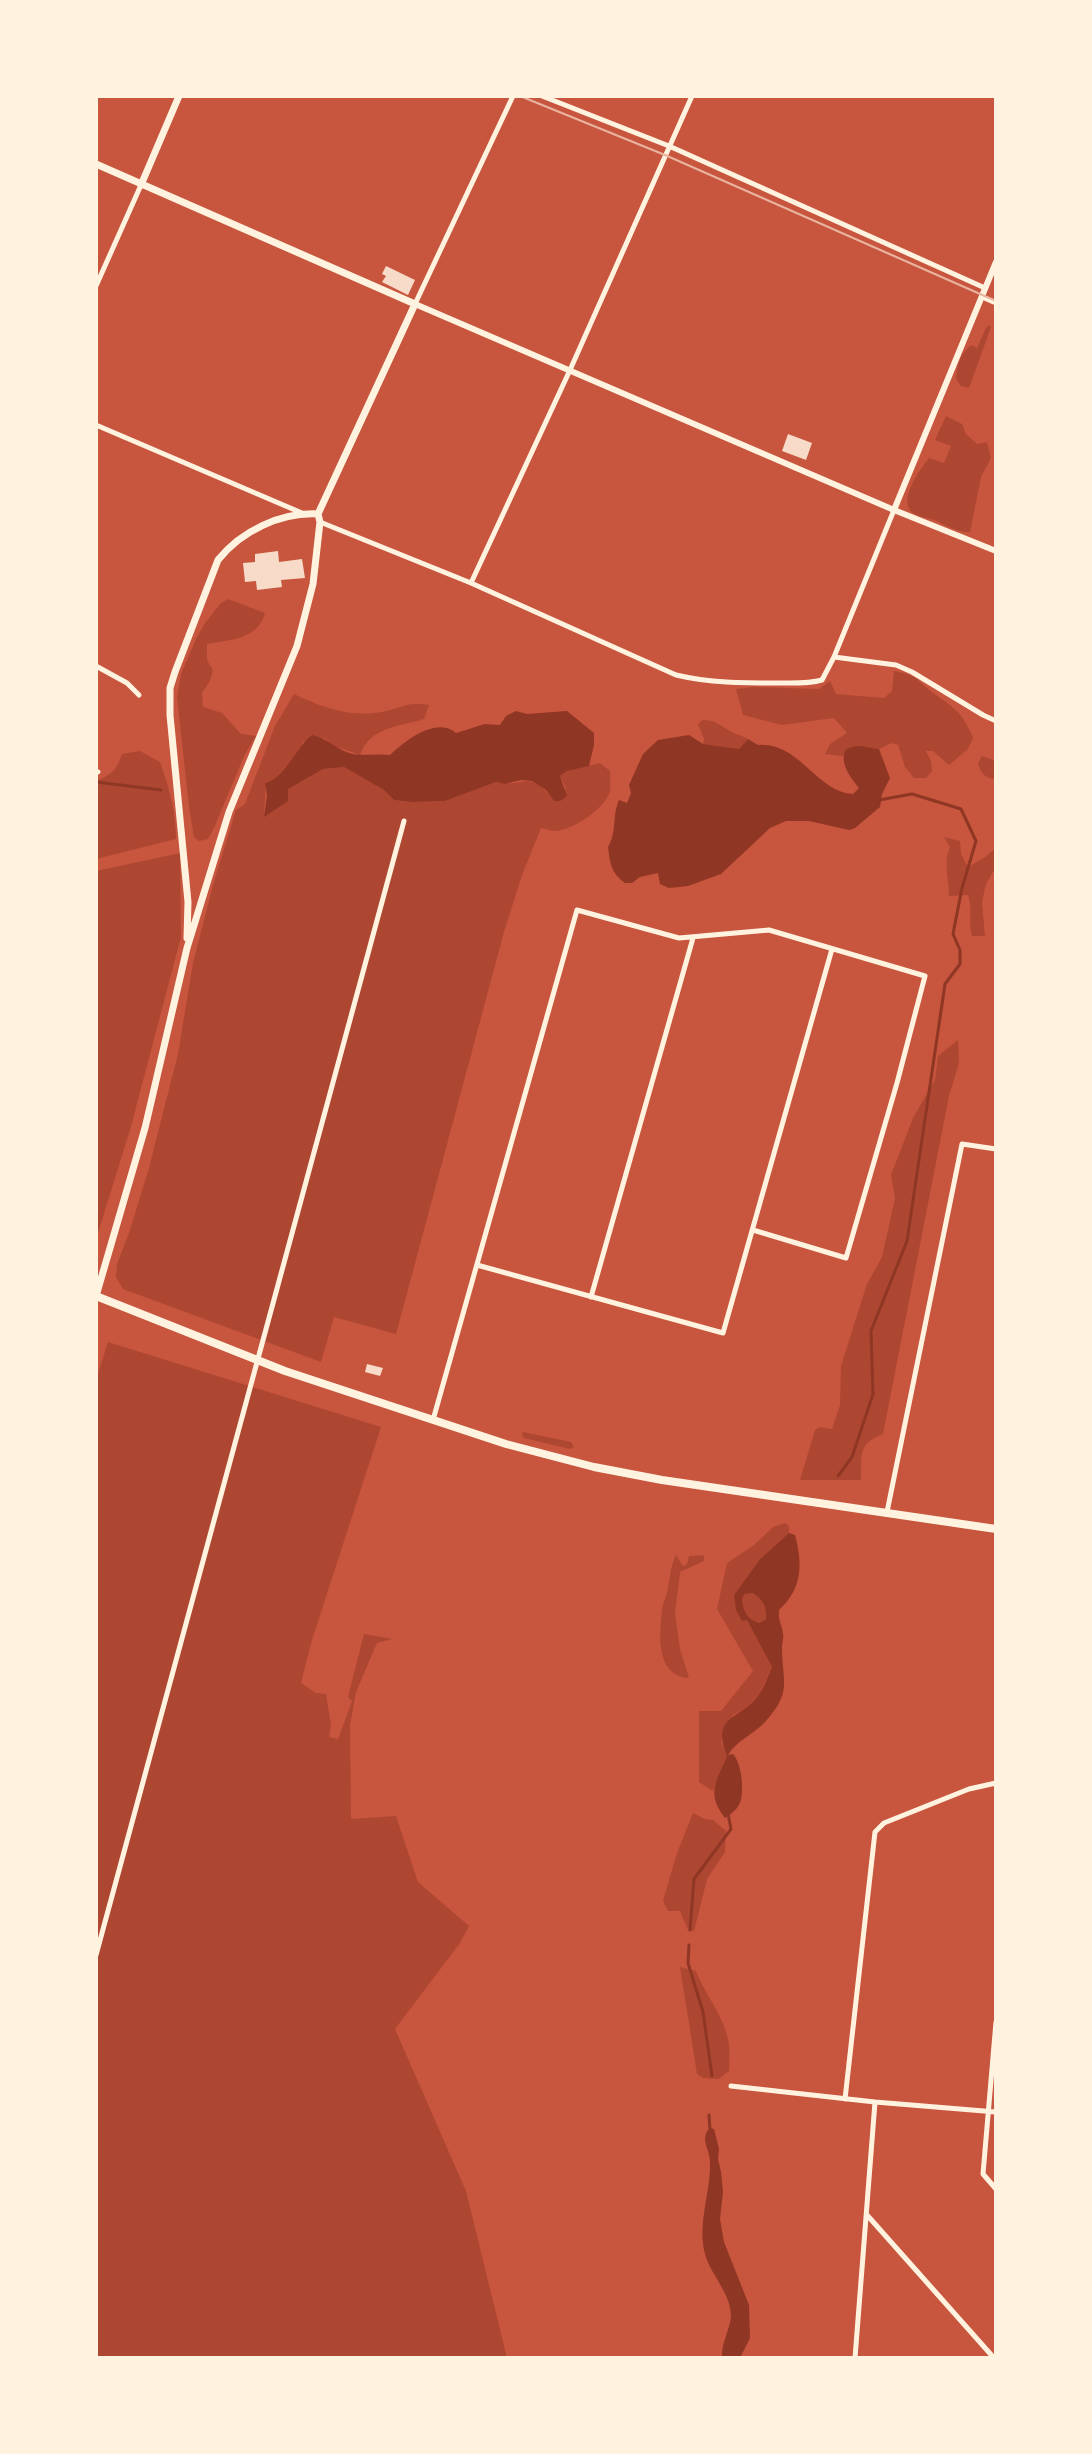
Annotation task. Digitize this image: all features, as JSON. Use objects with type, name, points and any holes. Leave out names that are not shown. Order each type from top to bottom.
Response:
[{"type":"main road","points":[[141,185],[179,96]]},
{"type":"main road","points":[[96,164],[415,304],[319,518],[313,584],[297,646],[229,812],[187,948],[145,1128],[96,1296],[258,1361],[433,1421],[594,1467],[662,1480],[996,1529]]},
{"type":"main road","points":[[187,948],[188,902],[170,688],[184,643],[218,560],[231,545],[251,532],[302,513],[319,518]]},
{"type":"street","points":[[513,96],[415,304],[996,551]]},
{"type":"street","points":[[542,96],[669,146],[985,288]]},
{"type":"street","points":[[471,583],[692,96]]},
{"type":"street","points":[[96,286],[141,185]]},
{"type":"street","points":[[319,518],[676,675],[699,681],[731,683],[822,680],[996,262]]},
{"type":"street","points":[[982,297],[996,303]]},
{"type":"street","points":[[96,425],[302,513]]},
{"type":"street","points":[[834,657],[896,665],[996,721]]},
{"type":"street","points":[[96,666],[127,683],[139,695]]},
{"type":"street","points":[[96,1955],[404,821]]},
{"type":"street","points":[[433,1421],[577,910],[679,938],[769,930],[925,976],[846,1258],[753,1230]]},
{"type":"street","points":[[591,1297],[693,938]]},
{"type":"street","points":[[477,1265],[723,1333],[832,949]]},
{"type":"street","points":[[887,1512],[962,1144],[996,1149]]},
{"type":"street","points":[[845,2099],[875,1832],[884,1823],[969,1789],[996,1783]]},
{"type":"street","points":[[996,2022],[992,2112],[983,2174],[996,2189]]},
{"type":"street","points":[[731,2086],[992,2112]]},
{"type":"street","points":[[855,2358],[875,2102]]},
{"type":"street","points":[[866,2214],[994,2358]]},
{"type":"shaded area","points":[[989,325],[991,327],[969,388],[961,386],[956,379],[960,360],[972,345],[977,348]]},
{"type":"shaded area","points":[[946,416],[962,424],[966,434],[977,444],[987,442],[991,458],[981,477],[970,532],[917,515],[907,503],[911,486],[929,458],[944,463],[951,446],[935,440]]},
{"type":"shaded area","points":[[228,599],[265,613],[256,629],[249,634],[207,644],[207,660],[213,670],[202,693],[203,707],[222,713],[241,734],[256,736],[245,754],[214,828],[208,839],[199,841],[194,837],[189,807],[177,697],[181,674],[196,639],[221,603]]},
{"type":"shaded area","points":[[894,671],[916,678],[952,707],[965,721],[973,738],[968,749],[949,765],[933,751],[926,751],[932,771],[926,778],[914,778],[905,767],[898,745],[892,743],[879,749],[845,750],[843,756],[825,754],[830,744],[847,733],[834,718],[782,725],[743,715],[736,689],[819,689],[830,681],[836,694],[884,698],[892,691]]},
{"type":"shaded area","points":[[294,694],[327,708],[362,714],[411,704],[429,705],[424,719],[378,733],[360,755],[334,746],[324,738],[303,742],[300,752],[274,782],[266,783],[264,816],[287,789],[323,769],[344,767],[384,790],[394,800],[412,802],[445,801],[496,782],[526,781],[538,785],[554,801],[566,788],[560,776],[567,771],[600,763],[610,771],[610,791],[595,812],[561,830],[541,828],[522,875],[396,1334],[334,1317],[321,1362],[123,1289],[116,1277],[117,1264],[149,1168],[178,1054],[193,963],[213,885],[236,810],[245,804],[275,726]]},
{"type":"shaded area","points":[[516,711],[527,714],[567,711],[594,733],[589,766],[567,771],[560,776],[567,796],[560,801],[554,801],[546,790],[532,781],[521,780],[505,784],[496,782],[445,801],[394,800],[384,790],[344,767],[323,769],[288,789],[288,801],[264,817],[265,783],[278,776],[312,735],[349,753],[390,755],[421,732],[439,727],[456,733],[485,724],[500,725],[506,716]]},
{"type":"shaded area","points":[[703,720],[748,739],[739,749],[703,744],[698,724]]},
{"type":"shaded area","points":[[689,735],[703,744],[739,749],[748,739],[758,745],[773,746],[786,751],[829,786],[853,794],[859,788],[845,765],[845,750],[858,746],[879,749],[890,778],[880,807],[855,828],[849,830],[809,821],[786,821],[770,828],[721,874],[688,886],[669,888],[660,884],[658,873],[625,883],[612,867],[608,847],[619,800],[627,803],[631,793],[629,785],[643,754],[658,740]]},
{"type":"shaded area","points":[[140,751],[160,762],[175,819],[176,839],[96,859],[96,781],[113,771],[122,754]]},
{"type":"shaded area","points":[[982,756],[996,761],[996,779],[982,773],[978,763]]},
{"type":"shaded area","points":[[944,837],[960,841],[961,854],[968,867],[996,848],[996,867],[986,884],[982,902],[985,936],[972,936],[968,895],[949,896],[947,865],[950,847]]},
{"type":"shaded area","points":[[180,853],[181,937],[130,1130],[96,1239],[96,871]]},
{"type":"shaded area","points":[[958,1040],[959,1063],[949,1096],[883,1434],[865,1446],[861,1480],[800,1480],[815,1430],[820,1427],[832,1429],[840,1405],[841,1366],[867,1284],[882,1257],[895,1198],[891,1175],[913,1118],[935,1080],[938,1056]]},
{"type":"shaded area","points":[[108,1342],[381,1427],[301,1683],[316,1693],[326,1694],[331,1725],[329,1737],[338,1739],[352,1701],[348,1697],[364,1634],[392,1639],[377,1643],[356,1692],[350,1725],[351,1819],[396,1816],[418,1882],[469,1926],[460,1943],[395,2029],[466,2191],[507,2358],[96,2358],[96,1380]]},
{"type":"shaded area","points":[[523,1432],[571,1442],[574,1447],[570,1449],[524,1438]]},
{"type":"shaded area","points":[[785,1523],[789,1526],[789,1533],[760,1559],[734,1595],[742,1621],[747,1619],[772,1667],[759,1695],[745,1709],[733,1715],[721,1741],[727,1756],[713,1791],[699,1782],[699,1711],[721,1711],[753,1671],[717,1609],[727,1563],[754,1545],[773,1527]]},
{"type":"shaded area","points":[[789,1533],[795,1535],[799,1576],[792,1594],[779,1610],[783,1636],[783,1694],[765,1722],[728,1755],[733,1754],[738,1763],[742,1788],[739,1805],[725,1818],[714,1795],[727,1756],[722,1732],[729,1720],[758,1696],[772,1667],[747,1620],[742,1621],[736,1610],[734,1595],[760,1559]],"holes":[[[753,1593],[766,1611],[766,1619],[759,1623],[746,1614],[742,1598],[745,1594]]]},
{"type":"shaded area","points":[[676,1555],[683,1566],[687,1564],[689,1556],[704,1555],[704,1561],[680,1572],[675,1613],[680,1649],[689,1678],[678,1676],[670,1670],[662,1653],[662,1608]]},
{"type":"shaded area","points":[[753,1593],[762,1601],[766,1611],[766,1619],[758,1623],[748,1616],[742,1602],[745,1594]]},
{"type":"shaded area","points":[[693,1813],[713,1820],[726,1831],[725,1852],[707,1879],[694,1931],[688,1930],[680,1911],[668,1911],[663,1901]]},
{"type":"shaded area","points":[[680,1967],[696,1971],[727,2034],[729,2071],[719,2079],[703,2078],[697,2074]]},
{"type":"shaded area","points":[[710,2128],[714,2129],[719,2149],[723,2192],[720,2219],[724,2242],[749,2305],[750,2338],[740,2358],[722,2358],[730,2308],[705,2254],[703,2242],[710,2162],[705,2136]]},
{"type":"building","points":[[386,266],[415,280],[408,295],[382,282],[386,276],[382,274]]},
{"type":"building","points":[[788,434],[812,443],[806,460],[782,451]]},
{"type":"building","points":[[278,551],[279,562],[302,559],[305,578],[281,580],[282,587],[257,590],[256,581],[245,582],[243,563],[255,562],[255,554]]},
{"type":"building","points":[[367,1364],[383,1368],[380,1376],[365,1372]]},
{"type":"waterway","points":[[96,782],[161,790]]},
{"type":"waterway","points":[[838,1476],[852,1457],[873,1394],[871,1331],[907,1241],[945,984],[960,964],[960,950],[953,934],[976,841],[961,809],[912,794],[879,800]]},
{"type":"waterway","points":[[690,1930],[694,1879],[731,1829],[728,1814]]},
{"type":"waterway","points":[[689,1945],[688,1963],[703,2012],[712,2076]]},
{"type":"waterway","points":[[709,2115],[710,2130]]},
{"type":"tram line","points":[[520,96],[665,155],[996,301]]}]
